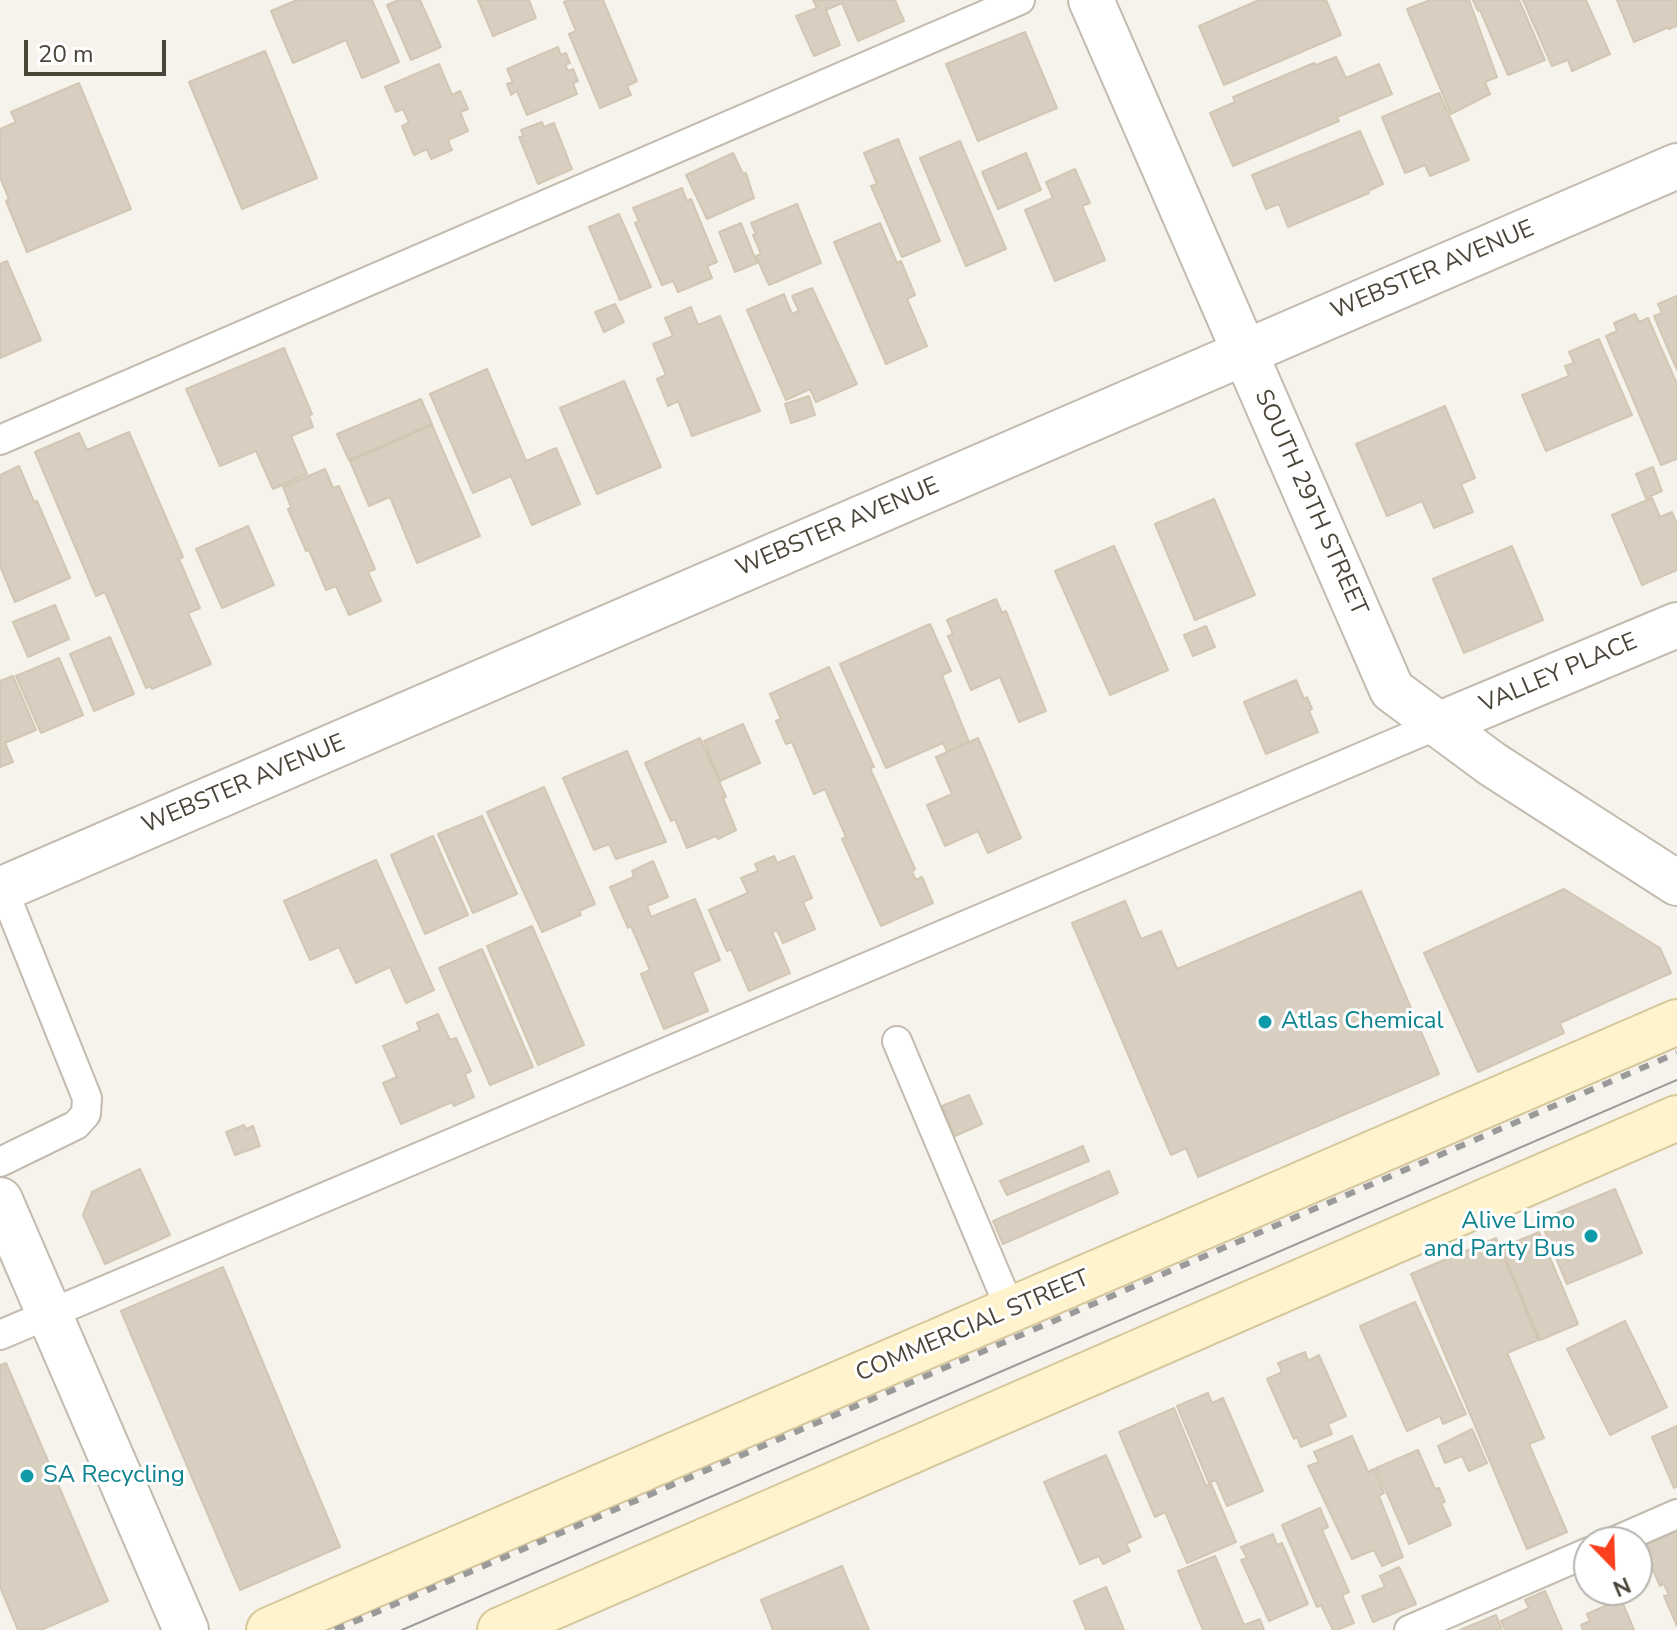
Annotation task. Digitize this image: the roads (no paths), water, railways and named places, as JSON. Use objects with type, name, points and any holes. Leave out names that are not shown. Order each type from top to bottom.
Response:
[{"type":"main road","name":"COMMERCIAL STREET","points":[[269,1630],[1677,1022]]},
{"type":"main road","points":[[500,1630],[1677,1118]]},
{"type":"street","name":"SOUTH 29TH STREET","points":[[1091,0],[1392,690],[1492,764],[1677,883]]},
{"type":"street","name":"WEBSTER AVENUE","points":[[2,889],[1677,166]]},
{"type":"street","name":"VALLEY PLACE","points":[[1440,724],[1677,625]]},
{"type":"street","points":[[0,1200],[186,1630]]},
{"type":"lane","points":[[0,440],[1020,0]]},
{"type":"lane","points":[[0,1335],[1440,724]]},
{"type":"lane","points":[[0,1162],[76,1125],[86,1114],[87,1098],[2,889]]},
{"type":"lane","points":[[897,1041],[1011,1311]]},
{"type":"lane","points":[[1650,1526],[1677,1514]]},
{"type":"lane","points":[[1409,1630],[1573,1559]]},
{"type":"tram line","points":[[402,1630],[1677,1080]]},
{"type":"railway","points":[[335,1630],[1677,1053]]},
{"type":"place","name":"Atlas Chemical","points":[[1265,1022]]},
{"type":"place","name":"Alive Limo and Party Bus","points":[[1591,1236]]},
{"type":"place","name":"SA Recycling","points":[[27,1476]]}]
